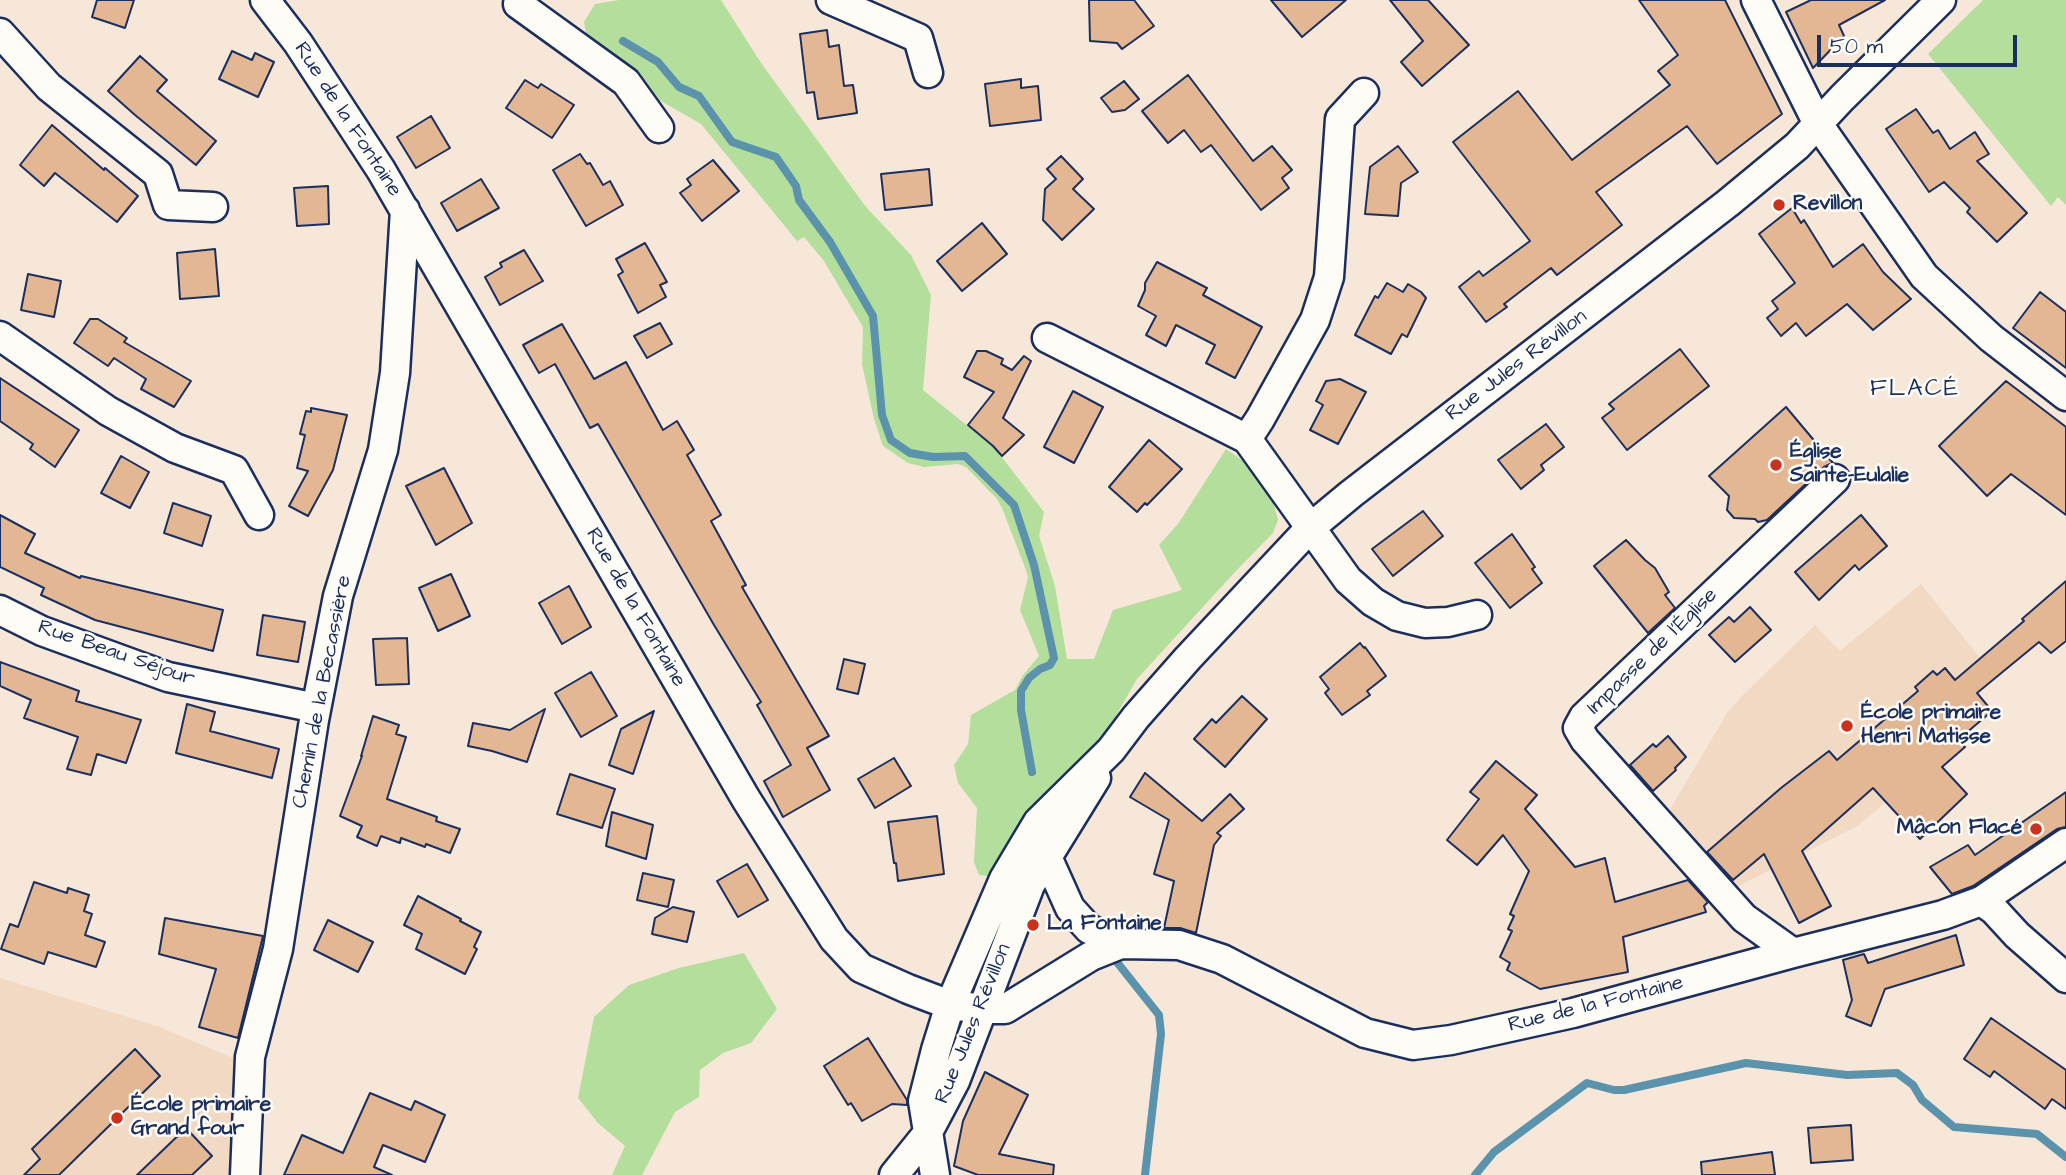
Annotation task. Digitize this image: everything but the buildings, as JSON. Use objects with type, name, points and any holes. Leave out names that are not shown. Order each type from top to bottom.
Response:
[{"type":"street","name":"Rue de la Fontaine","points":[[265,0],[298,43],[381,170],[739,787],[834,939],[861,968],[950,1005],[1005,1009],[1091,956],[1121,944],[1179,945],[1222,959],[1365,1033],[1413,1045],[1451,1040],[1573,1013],[1943,915],[1980,901],[2066,844]]},
{"type":"street","points":[[831,0],[918,38],[928,73]]},
{"type":"street","points":[[1756,0],[1818,124],[1924,276],[1991,338],[2066,396]]},
{"type":"street","name":"Rue Jules Révillon","points":[[927,1134],[923,1101],[950,1005],[1004,879],[1038,822],[1111,750],[1188,658],[1310,528],[1728,204],[1797,146],[1941,0]]},
{"type":"street","points":[[525,1],[626,82],[659,128]]},
{"type":"street","points":[[0,33],[50,87],[158,174],[168,205],[213,207]]},
{"type":"street","points":[[1247,439],[1291,364],[1319,309],[1329,277],[1340,119],[1364,93]]},
{"type":"street","name":"Chemin de la Becassière","points":[[245,1175],[250,1057],[278,949],[316,708],[338,597],[383,450],[395,373],[405,210]]},
{"type":"street","points":[[0,337],[108,411],[176,448],[234,470],[260,515]]},
{"type":"street","points":[[1047,338],[1247,439],[1348,580],[1373,602],[1397,617],[1425,623],[1448,622],[1477,615]]},
{"type":"street","name":"Impasse de l'Église","points":[[1793,953],[1744,918],[1585,740],[1578,728],[1584,717],[1835,479]]},
{"type":"street","name":"Rue Beau Séjour","points":[[0,610],[42,631],[168,677],[316,708]]},
{"type":"street","name":"Rue Jules Révillon","points":[[927,1134],[955,1081],[1030,886],[1111,750]]},
{"type":"street","name":"Rue de la Fontaine","points":[[1048,859],[1070,908],[1089,929],[1121,944]]},
{"type":"street","points":[[1980,901],[1994,910],[2017,935],[2066,978]]},
{"type":"street","points":[[894,1175],[927,1134]]},
{"type":"street","points":[[927,1134],[934,1175]]},
{"type":"shaded area","name":"École primaire Henri Matisse","points":[[1921,584],[1980,658],[1960,675],[1992,711],[1959,739],[1965,747],[1950,760],[1947,757],[1939,764],[1967,794],[1941,819],[1906,784],[1859,825],[1727,892],[1665,818],[1727,713],[1815,625],[1840,651]]},
{"type":"shaded area","name":"École primaire Grand four","points":[[0,978],[157,1026],[238,1060],[232,1175],[0,1175]]},
{"type":"green space","points":[[619,0],[721,0],[761,63],[866,207],[911,255],[931,295],[923,390],[994,447],[1044,512],[1039,536],[1055,586],[1067,659],[1094,659],[1113,610],[1182,590],[1159,545],[1178,524],[1226,449],[1252,467],[1270,490],[1278,520],[1273,533],[1137,679],[1098,747],[993,877],[979,875],[974,862],[977,808],[958,783],[954,765],[968,744],[971,715],[1015,690],[1023,675],[1039,656],[1020,610],[1028,577],[1002,508],[997,499],[966,467],[958,464],[924,467],[908,463],[883,446],[862,364],[863,327],[824,261],[804,237],[797,241],[701,124],[652,96],[588,43],[584,22],[595,4]]},
{"type":"green space","points":[[1983,0],[2066,0],[2066,205],[2058,197],[2051,206],[1928,54]]},
{"type":"green space","points":[[744,953],[777,1009],[751,1043],[723,1053],[700,1070],[699,1097],[675,1112],[642,1175],[612,1175],[625,1146],[598,1123],[578,1098],[594,1017],[629,985],[679,968]]},
{"type":"waterway","points":[[623,41],[658,62],[679,87],[699,96],[732,142],[776,157],[796,186],[799,200],[830,242],[873,316],[882,415],[891,440],[910,453],[933,457],[965,456],[1014,505],[1034,565],[1054,658],[1050,665],[1029,678],[1021,691],[1021,710],[1032,772]]},
{"type":"waterway","points":[[1116,961],[1159,1015],[1161,1034],[1145,1175]]},
{"type":"waterway","points":[[1475,1175],[1494,1152],[1587,1083],[1624,1090],[1746,1063],[1847,1075],[1897,1073],[1913,1085],[1922,1100],[1954,1127],[2037,1134],[2066,1157]]},
{"type":"place","name":"Revillon","points":[[1779,205]]},
{"type":"place","name":"Église Sainte-Eulalie","points":[[1776,465]]},
{"type":"place","name":"École primaire Henri Matisse","points":[[1847,726]]},
{"type":"place","name":"Mâcon Flacé","points":[[2036,829]]},
{"type":"place","name":"La Fontaine","points":[[1033,925]]},
{"type":"place","name":"École primaire Grand four","points":[[117,1118]]},
{"type":"district","name":"FLACÉ","points":[[1915,390]]}]
